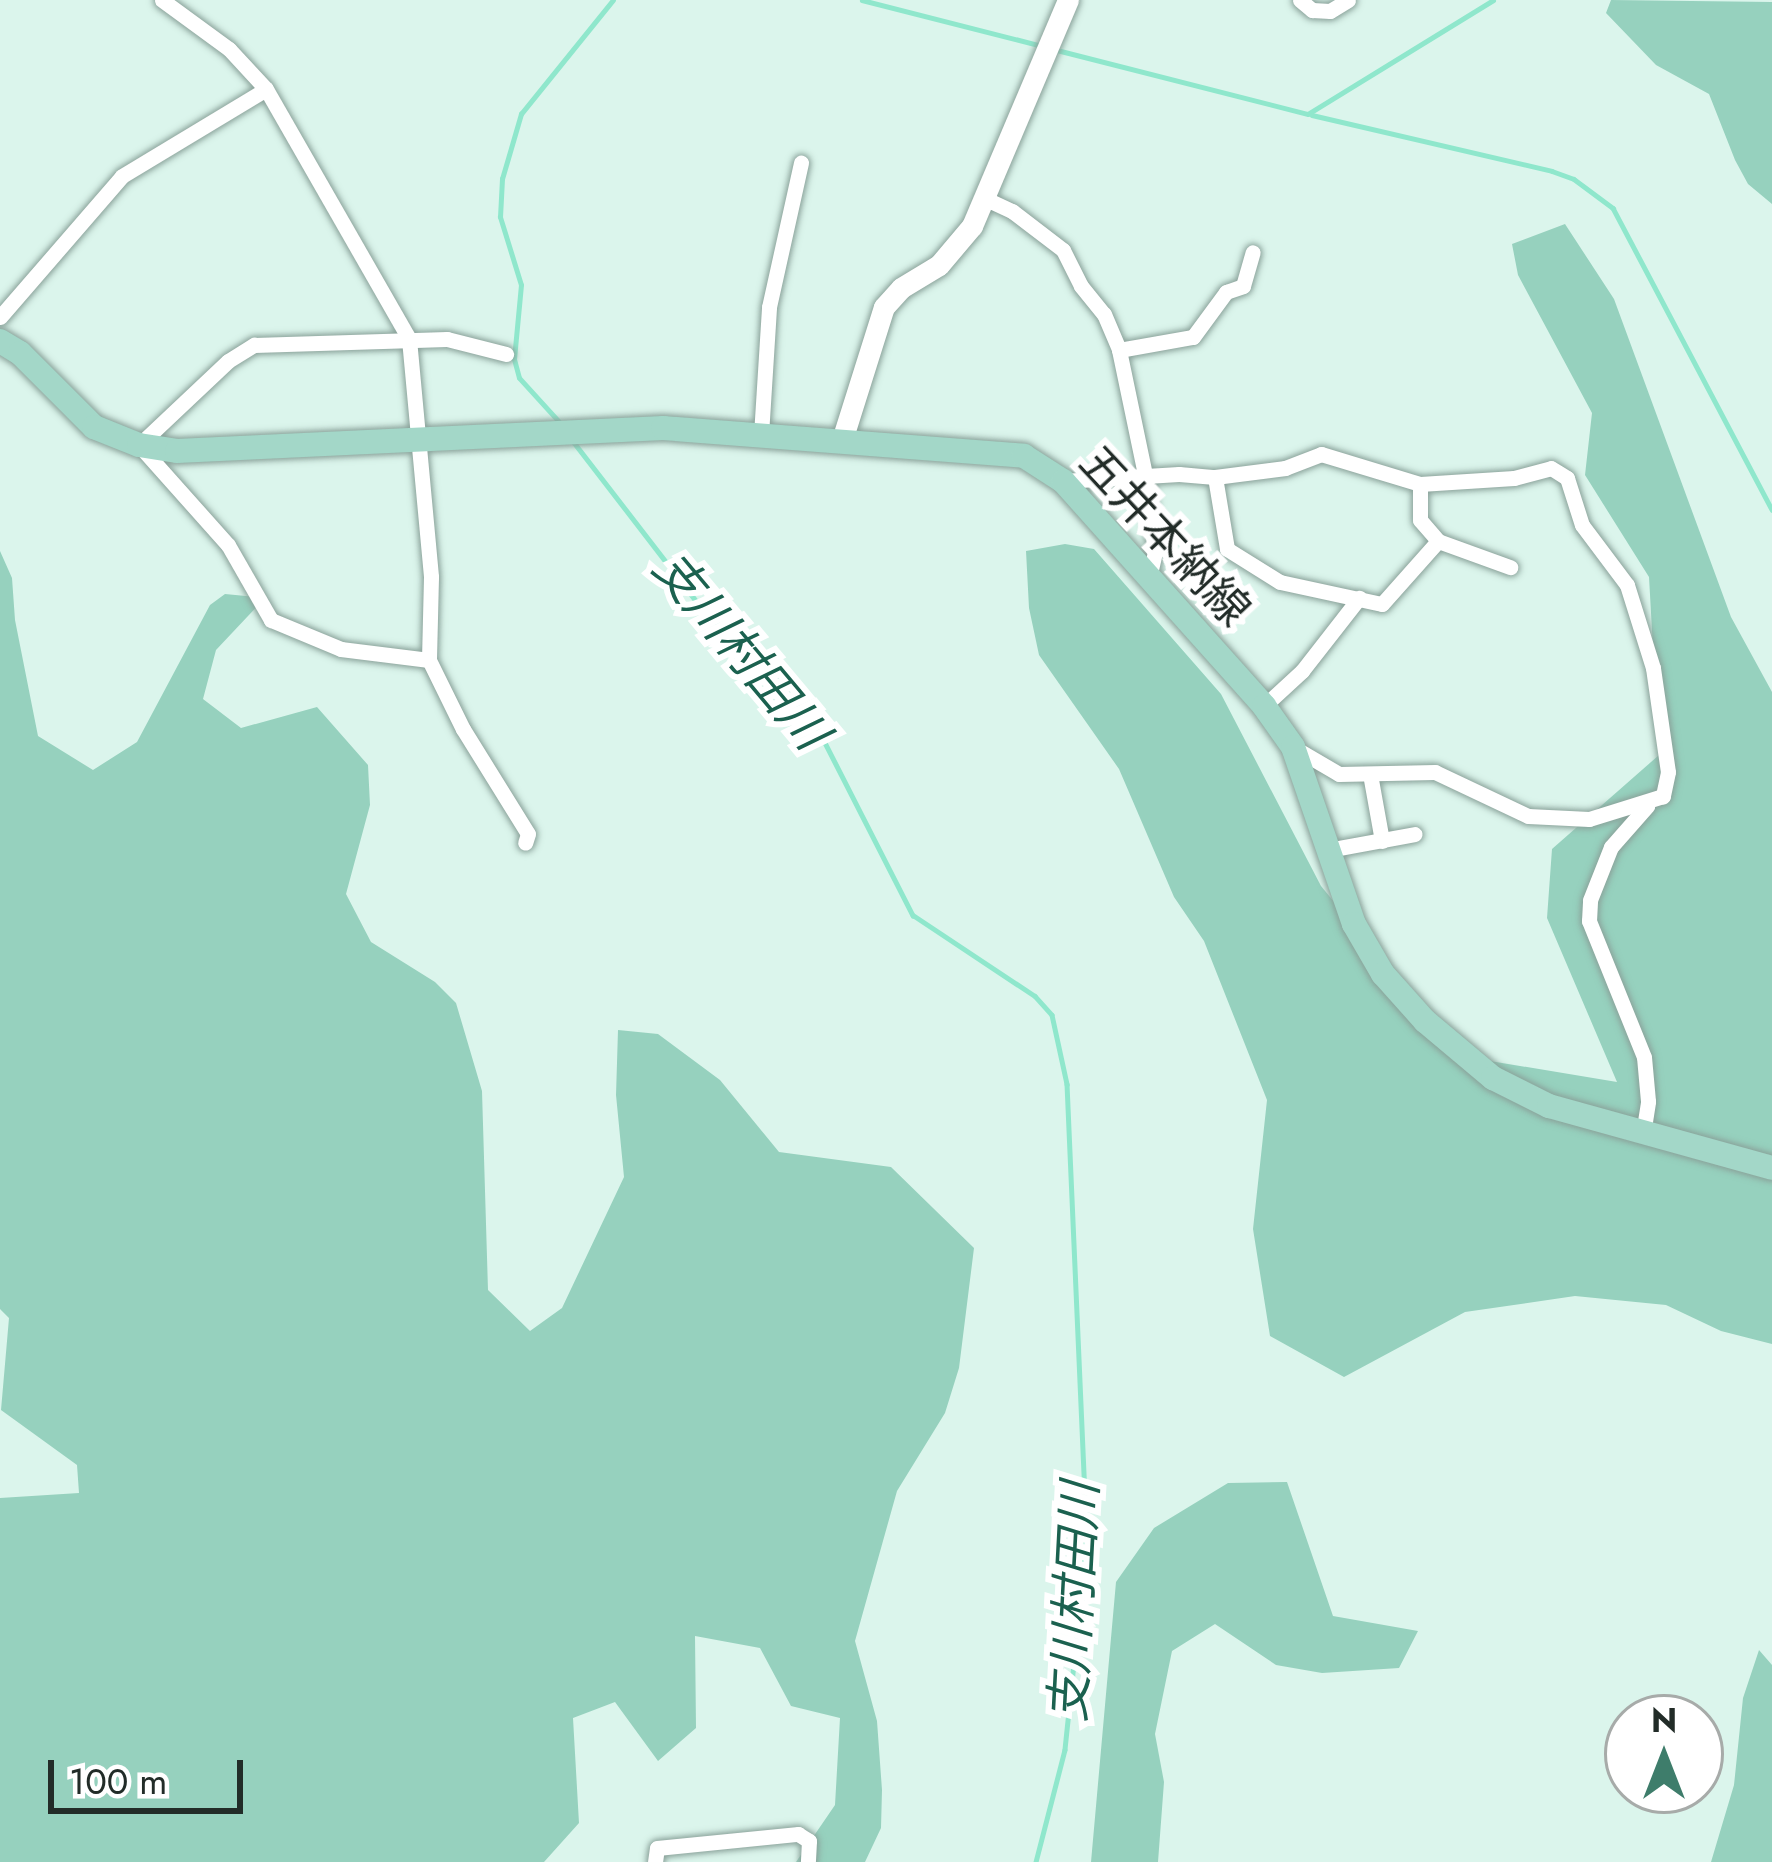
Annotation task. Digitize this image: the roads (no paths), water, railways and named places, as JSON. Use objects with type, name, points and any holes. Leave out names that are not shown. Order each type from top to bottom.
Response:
[{"type":"main road","points":[[842,440],[884,308],[901,288],[939,265],[972,226],[1068,0]]},
{"type":"main road","name":"五井本納線","points":[[0,341],[20,353],[76,413],[140,445],[199,453],[619,429],[1009,452],[1063,481],[1264,706],[1292,747],[1354,924],[1383,974],[1425,1021],[1469,1061],[1520,1092],[1643,1134],[1772,1168]]},
{"type":"street","points":[[162,0],[229,50],[266,89],[409,339],[414,441],[431,577],[429,660],[463,729],[528,834],[526,843]]},
{"type":"street","points":[[1300,0],[1312,10],[1330,11],[1348,0]]},
{"type":"street","points":[[0,317],[122,176],[266,89]]},
{"type":"street","points":[[761,435],[769,307],[801,163]]},
{"type":"street","points":[[986,199],[1027,221],[1063,250],[1081,286],[1103,314],[1119,350],[1146,478],[1155,552],[1149,577]]},
{"type":"street","points":[[1119,350],[1193,337],[1226,292],[1244,286],[1253,252]]},
{"type":"street","points":[[429,660],[340,650],[271,620],[228,545],[140,445],[228,361],[254,345],[467,341],[506,354]]},
{"type":"street","points":[[1063,481],[1179,473],[1215,477],[1285,468],[1322,454],[1420,484],[1514,478],[1541,468],[1567,478],[1582,525],[1627,585],[1653,668],[1668,772],[1663,796],[1647,806],[1611,847],[1590,900],[1589,921],[1616,995],[1639,1036],[1648,1075],[1643,1134]]},
{"type":"street","points":[[1215,477],[1227,549],[1280,582],[1382,604],[1438,541]]},
{"type":"street","points":[[1420,484],[1420,520],[1438,541],[1510,567]]},
{"type":"street","points":[[1264,706],[1302,671],[1359,598]]},
{"type":"street","points":[[1292,747],[1339,774],[1435,772],[1528,816],[1589,819],[1647,806]]},
{"type":"street","points":[[1370,773],[1382,841]]},
{"type":"street","points":[[1328,850],[1415,834]]},
{"type":"street","points":[[655,1862],[657,1848],[798,1834],[809,1840],[808,1862]]},
{"type":"waterway","name":"支川村田川","points":[[559,422],[519,378],[514,359],[521,285],[500,217],[502,179],[521,114],[613,0]]},
{"type":"waterway","points":[[862,0],[1042,46]]},
{"type":"waterway","points":[[1053,49],[1308,114],[1493,0]]},
{"type":"waterway","points":[[1312,115],[1552,171],[1574,179],[1613,208],[1772,510]]},
{"type":"waterway","name":"支川村田川","points":[[573,441],[697,602],[815,723],[913,915],[1035,996],[1052,1015],[1067,1084],[1087,1540],[1065,1750],[1036,1862]]}]
